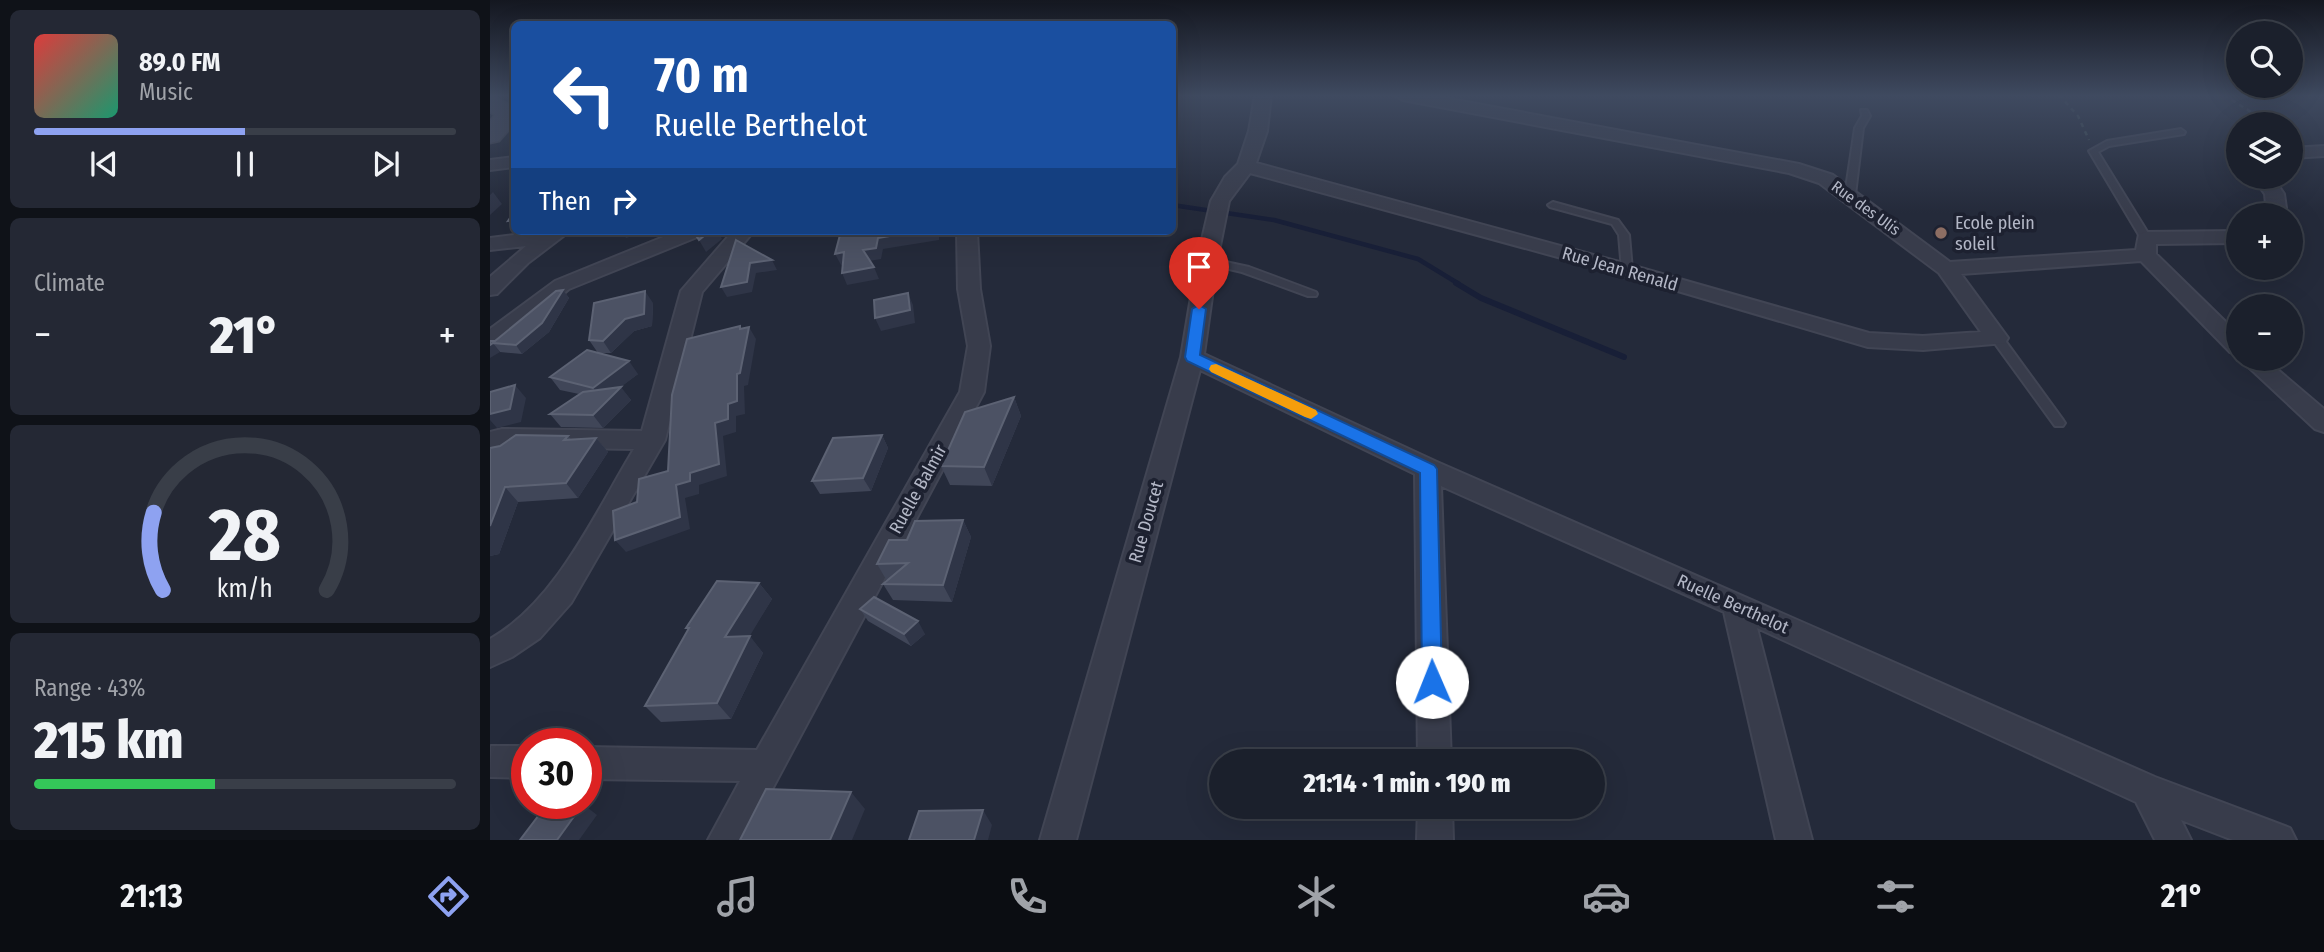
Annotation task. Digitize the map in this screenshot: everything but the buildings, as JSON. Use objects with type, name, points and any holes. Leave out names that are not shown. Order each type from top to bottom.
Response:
[{"type":"street","points":[[1246,166],[1257,134]]},
{"type":"street","name":"Rue des Ulis","points":[[1612,134],[1793,168],[1826,179],[1946,269],[1997,338]]},
{"type":"street","points":[[2303,152],[2324,151]]},
{"type":"street","points":[[490,165],[511,162]]},
{"type":"street","name":"Rue Doucet","points":[[1058,840],[1192,357],[1217,214],[1232,181],[1246,166]]},
{"type":"street","name":"Rue Jean Renald","points":[[1246,166],[1627,270],[1868,341],[1923,342],[1997,338]]},
{"type":"street","points":[[490,244],[548,235]]},
{"type":"street","points":[[490,289],[521,259],[553,235]]},
{"type":"street","points":[[490,339],[510,327],[562,285],[685,235]]},
{"type":"street","points":[[490,654],[518,640],[545,618],[561,595],[652,440],[692,291],[741,235]]},
{"type":"street","name":"Ruelle Balmir","points":[[726,840],[972,392],[979,346],[969,289],[967,235]]},
{"type":"street","points":[[1946,269],[2226,238]]},
{"type":"street","points":[[2146,247],[2226,334]]},
{"type":"street","name":"Ruelle Berthelot","points":[[1192,357],[1428,469],[2148,791],[2278,840]]},
{"type":"street","points":[[2265,371],[2324,423]]},
{"type":"street","points":[[490,441],[502,438],[652,440]]},
{"type":"street","points":[[1428,469],[1434,749]]},
{"type":"street","points":[[1737,605],[1794,840]]},
{"type":"street","points":[[491,762],[511,762]]},
{"type":"street","points":[[602,763],[766,766]]},
{"type":"street","points":[[2148,791],[2173,840]]},
{"type":"street","points":[[1435,819],[1436,840]]},
{"type":"lane","points":[[1850,195],[1858,134]]},
{"type":"lane","points":[[2146,247],[2093,152],[2107,144],[2167,134]]},
{"type":"lane","points":[[1553,205],[1615,222],[1624,235],[1627,270]]},
{"type":"lane","points":[[1207,261],[1245,268],[1312,294]]},
{"type":"lane","points":[[1997,338],[2059,423]]},
{"type":"path","points":[[2086,134],[2093,152]]},
{"type":"waterway","points":[[1176,206],[1274,220],[1418,259],[1459,284]]},
{"type":"waterway","points":[[1456,283],[1481,298],[1624,357]]},
{"type":"slow traffic","points":[[1216,369],[1311,414]]},
{"type":"place","name":"Ecole plein soleil","points":[[1941,233]]},
{"type":"route","points":[[1199,309],[1192,357],[1428,469],[1432,682]]}]
